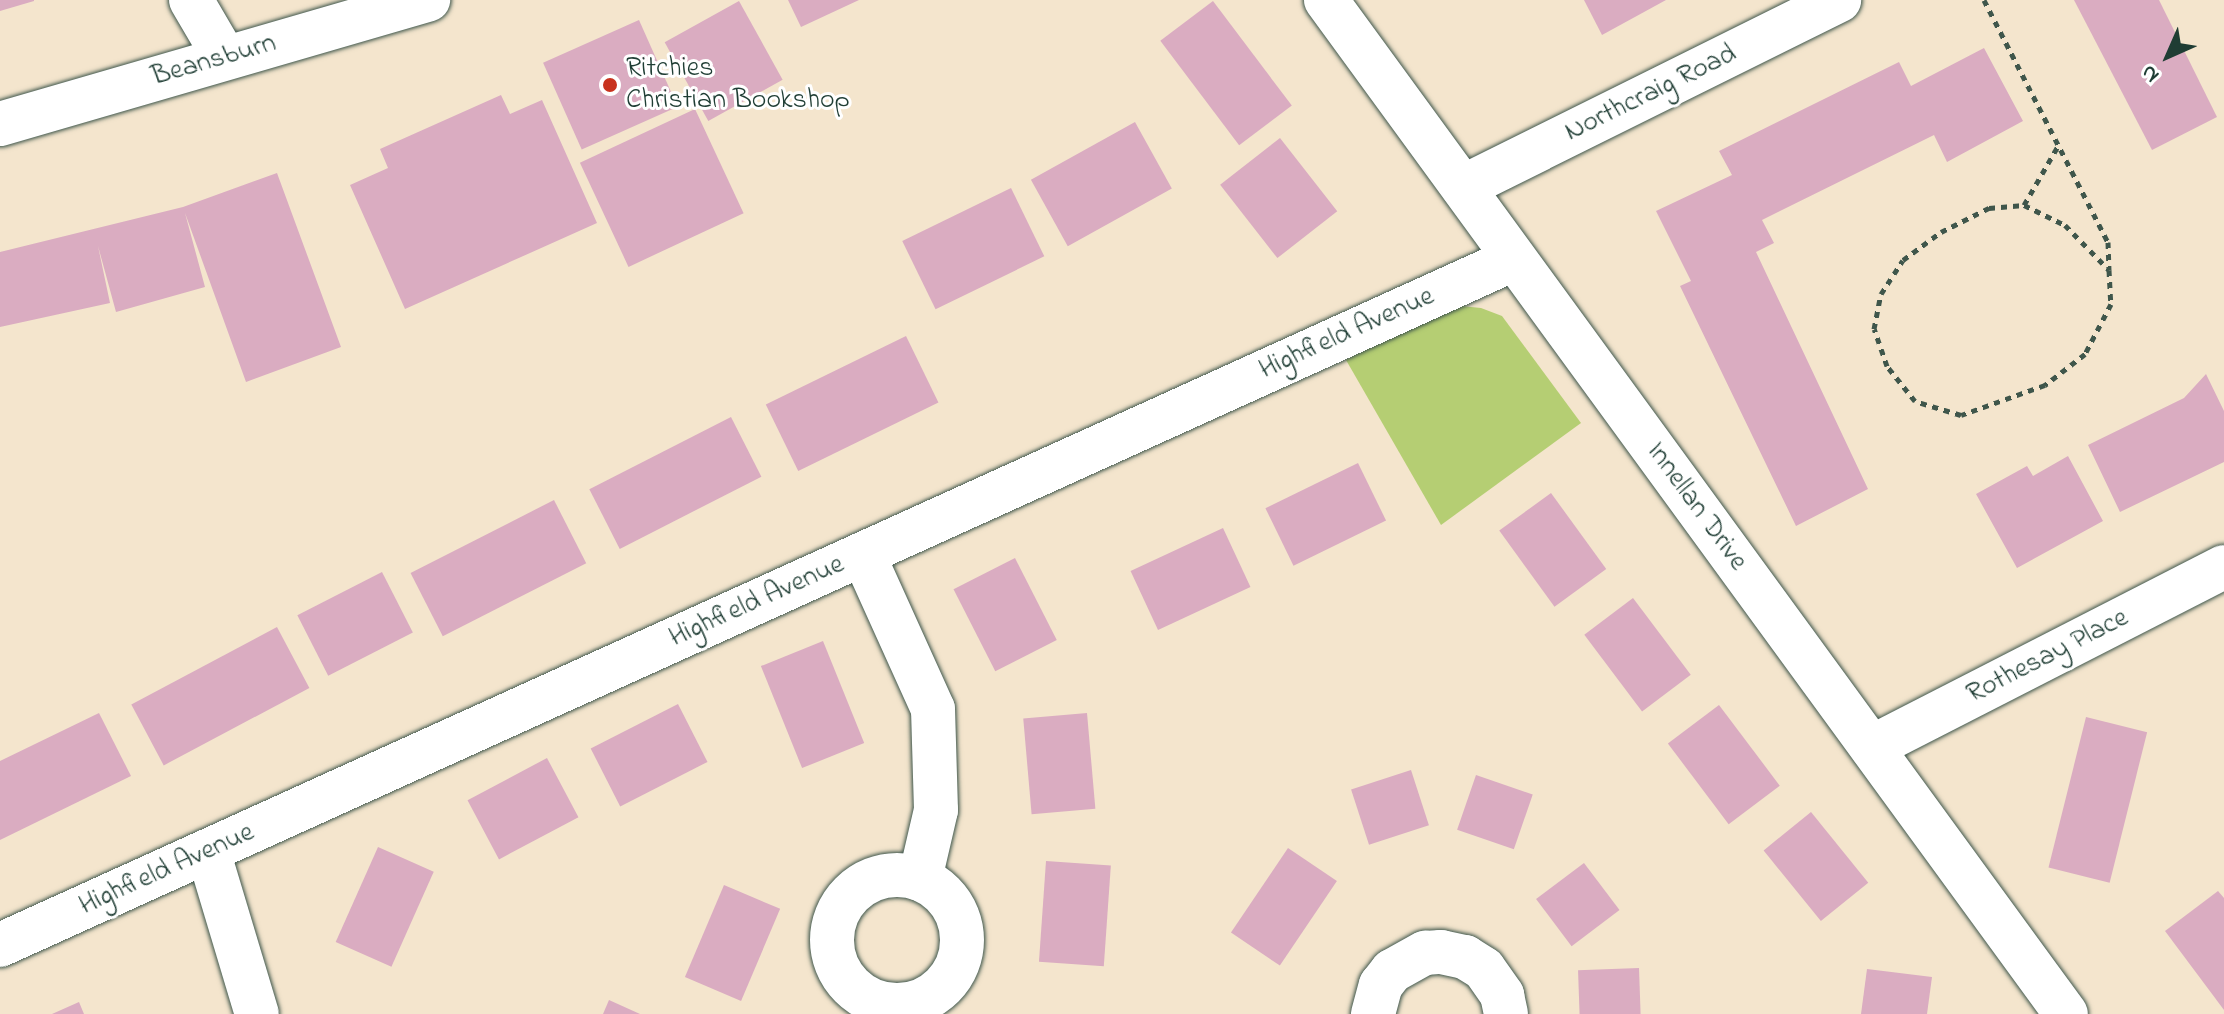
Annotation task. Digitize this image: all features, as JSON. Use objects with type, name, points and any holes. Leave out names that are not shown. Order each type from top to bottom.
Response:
[{"type":"street","points":[[191,0],[225,58]]},
{"type":"street","name":"Beansburn","points":[[0,124],[428,0]]},
{"type":"street","name":"Innellan Drive","points":[[1326,0],[2066,1014]]},
{"type":"street","name":"Northcraig Road","points":[[1463,187],[1792,10],[1839,0]]},
{"type":"street","name":"Highfield Avenue","points":[[0,945],[1514,259]]},
{"type":"street","points":[[863,554],[933,709],[936,810],[920,879]]},
{"type":"street","name":"Rothesay Place","points":[[1872,747],[2224,567]]},
{"type":"street","points":[[208,851],[257,1014]]},
{"type":"street","points":[[1373,1014],[1381,985],[1392,971],[1407,960],[1441,952],[1465,957],[1484,969],[1502,995],[1506,1014]]},
{"type":"path","points":[[1984,0],[2108,242],[2111,304],[2085,354],[2045,385],[1961,415],[1915,401],[1887,366],[1874,329],[1881,294],[1903,260],[1941,232],[1989,208],[2024,205],[2065,225],[2109,270]]},
{"type":"path","points":[[2024,205],[2059,145]]},
{"type":"green space","points":[[1451,305],[1481,308],[1502,316],[1581,423],[1441,525],[1346,360]]},
{"type":"building","points":[[0,0],[34,0],[34,1],[0,11]]},
{"type":"building","points":[[788,0],[859,0],[801,27]]},
{"type":"building","points":[[1584,0],[1666,0],[1602,35]]},
{"type":"building","points":[[2074,0],[2159,0],[2217,117],[2152,150]]},
{"type":"building","points":[[739,1],[783,80],[708,121],[665,42]]},
{"type":"building","points":[[1213,1],[1292,106],[1239,145],[1160,41]]},
{"type":"building","name":"Ritchies Christian Bookshop","points":[[639,20],[678,107],[582,149],[543,63]]},
{"type":"building","points":[[1984,48],[2023,121],[1947,162],[1934,135],[1762,220],[1774,243],[1756,252],[1868,489],[1796,526],[1680,286],[1691,281],[1656,211],[1732,175],[1719,151],[1899,62],[1911,86]]},
{"type":"building","points":[[501,95],[510,114],[542,100],[597,223],[405,309],[350,185],[388,168],[380,149]]},
{"type":"building","points":[[695,109],[744,213],[629,267],[580,163]]},
{"type":"building","points":[[1135,122],[1172,188],[1068,246],[1031,180]]},
{"type":"building","points":[[1280,138],[1337,211],[1277,258],[1220,185]]},
{"type":"building","points":[[277,173],[341,347],[246,382],[185,213],[205,287],[116,312],[98,246],[110,303],[0,327],[0,252],[183,207]]},
{"type":"building","points":[[1011,188],[1044,256],[936,309],[902,241]]},
{"type":"building","points":[[906,336],[938,403],[798,471],[766,404]]},
{"type":"building","points":[[2206,374],[2224,411],[2224,462],[2120,512],[2088,445],[2184,398]]},
{"type":"building","points":[[731,417],[761,477],[620,549],[589,489]]},
{"type":"building","points":[[2068,456],[2103,521],[2017,568],[1976,494],[2027,466],[2033,476]]},
{"type":"building","points":[[1358,463],[1386,521],[1293,566],[1265,508]]},
{"type":"building","points":[[1551,493],[1606,569],[1554,607],[1499,531]]},
{"type":"building","points":[[554,500],[586,563],[443,636],[411,573]]},
{"type":"building","points":[[1223,528],[1250,587],[1158,630],[1131,571]]},
{"type":"building","points":[[1015,558],[1057,640],[995,671],[954,589]]},
{"type":"building","points":[[382,572],[413,633],[328,676],[297,615]]},
{"type":"building","points":[[1633,598],[1691,675],[1642,711],[1584,635]]},
{"type":"building","points":[[277,627],[309,688],[164,765],[131,704]]},
{"type":"building","points":[[823,641],[864,743],[802,768],[761,666]]},
{"type":"building","points":[[678,704],[708,762],[620,806],[591,748]]},
{"type":"building","points":[[1719,705],[1780,786],[1729,824],[1668,744]]},
{"type":"building","points":[[99,713],[131,776],[0,840],[0,761]]},
{"type":"building","points":[[1087,713],[1095,809],[1032,814],[1023,719]]},
{"type":"building","points":[[2086,717],[2147,732],[2110,883],[2049,867]]},
{"type":"building","points":[[547,758],[578,817],[499,859],[468,800]]},
{"type":"building","points":[[1411,770],[1429,825],[1369,845],[1351,789]]},
{"type":"building","points":[[1476,775],[1533,795],[1514,849],[1457,830]]},
{"type":"building","points":[[1811,812],[1868,883],[1821,921],[1764,850]]},
{"type":"building","points":[[378,847],[434,872],[391,967],[336,942]]},
{"type":"building","points":[[1288,848],[1337,881],[1280,966],[1231,933]]},
{"type":"building","points":[[1046,861],[1111,866],[1104,966],[1039,962]]},
{"type":"building","points":[[1584,863],[1620,910],[1572,946],[1536,899]]},
{"type":"building","points":[[724,885],[780,909],[741,1001],[685,977]]},
{"type":"building","points":[[2218,891],[2224,898],[2224,1010],[2165,931]]},
{"type":"building","points":[[1639,968],[1641,1014],[1580,1014],[1578,970]]},
{"type":"building","points":[[1867,969],[1932,977],[1927,1014],[1861,1014]]},
{"type":"building","points":[[609,1000],[640,1014],[603,1014]]},
{"type":"building","points":[[79,1002],[84,1014],[52,1014]]},
{"type":"place","name":"Ritchies Christian Bookshop","points":[[610,85]]}]
